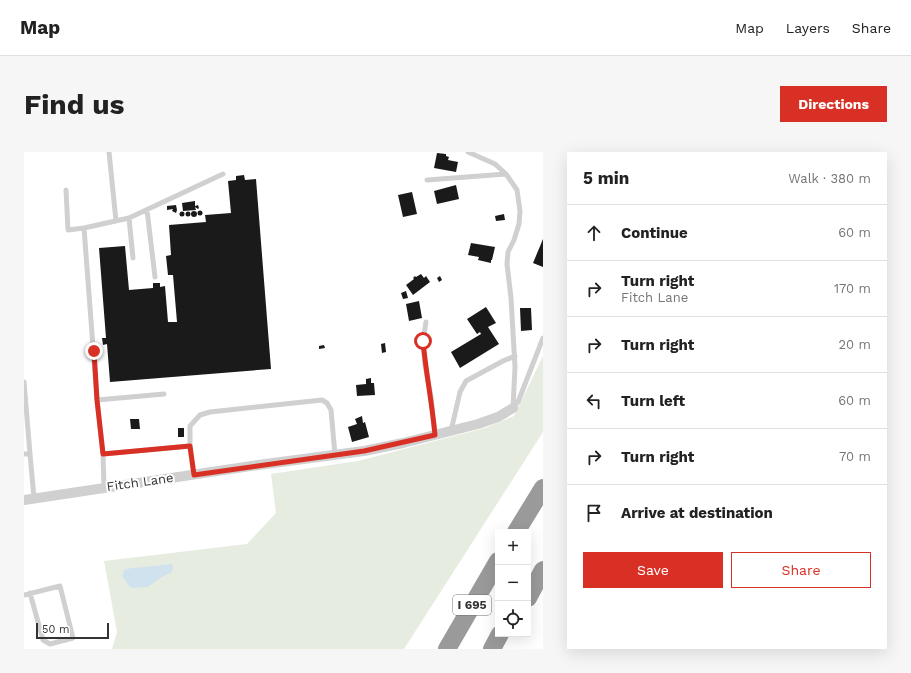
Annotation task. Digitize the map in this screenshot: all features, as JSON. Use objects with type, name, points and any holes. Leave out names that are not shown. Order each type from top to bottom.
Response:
[{"type":"highway","points":[[518,529],[543,488]]},
{"type":"highway","points":[[531,581],[543,561]]},
{"type":"highway","name":"I 695","points":[[447,649],[496,565]]},
{"type":"highway","points":[[531,592],[543,570]]},
{"type":"highway","points":[[492,649],[498,637]]},
{"type":"highway","points":[[500,649],[506,637]]},
{"type":"street","name":"Fitch Lane","points":[[29,499],[335,455],[397,444],[451,431],[498,417],[513,408]]},
{"type":"lane","points":[[109,152],[116,221]]},
{"type":"lane","points":[[468,152],[495,164],[506,174],[517,190],[519,199],[519,224],[508,252],[507,264],[515,356],[513,408]]},
{"type":"lane","points":[[66,190],[68,230],[129,218],[223,174]]},
{"type":"lane","points":[[427,180],[506,174]]},
{"type":"lane","points":[[147,210],[155,277]]},
{"type":"lane","points":[[129,218],[132,258]]},
{"type":"lane","points":[[84,228],[97,400],[103,454],[104,488]]},
{"type":"lane","points":[[426,322],[423,341],[435,435]]},
{"type":"lane","points":[[513,408],[518,402],[543,338]]},
{"type":"lane","points":[[451,431],[460,392],[466,381],[515,356]]},
{"type":"lane","points":[[24,382],[29,499]]},
{"type":"lane","points":[[97,400],[164,394]]},
{"type":"lane","points":[[194,475],[190,446],[190,426],[200,415],[215,411],[322,400],[327,403],[331,410],[335,455]]},
{"type":"lane","points":[[103,454],[190,446]]},
{"type":"lane","points":[[60,586],[73,638],[50,644],[42,640],[27,594],[60,586]]},
{"type":"shaded area","points":[[543,356],[543,432],[404,649],[112,649],[117,632],[104,561],[247,544],[276,513],[271,474],[358,461],[485,428],[514,416]]},
{"type":"water","points":[[172,564],[172,572],[160,578],[148,587],[131,588],[122,576],[125,569]]},
{"type":"building","points":[[437,153],[446,154],[446,156],[449,157],[448,160],[458,162],[456,172],[434,168]]},
{"type":"building","points":[[244,175],[245,180],[256,179],[271,369],[110,382],[107,344],[103,345],[102,338],[106,338],[99,248],[125,246],[129,290],[153,288],[153,283],[160,283],[160,287],[165,286],[168,322],[177,322],[173,275],[168,275],[166,256],[171,255],[169,225],[206,222],[205,215],[231,213],[228,181],[236,180],[236,176]]},
{"type":"building","points":[[456,185],[459,199],[437,204],[434,191]]},
{"type":"building","points":[[412,192],[417,214],[403,217],[398,195]]},
{"type":"building","points":[[195,201],[195,206],[198,205],[198,209],[195,207],[196,210],[183,211],[182,203]]},
{"type":"building","points":[[176,205],[176,213],[172,211],[173,209],[167,210],[167,206]]},
{"type":"building","points":[[200,210],[203,213],[200,216],[197,213]]},
{"type":"building","points":[[182,211],[185,214],[182,217],[179,214]]},
{"type":"building","points":[[188,211],[191,214],[188,217],[185,214]]},
{"type":"building","points":[[194,211],[197,214],[194,217],[191,214]]},
{"type":"building","points":[[504,214],[505,220],[496,221],[495,216]]},
{"type":"building","points":[[543,239],[543,267],[533,263]]},
{"type":"building","points":[[471,243],[495,247],[491,263],[478,260],[479,257],[468,255]]},
{"type":"building","points":[[421,274],[424,278],[426,276],[430,282],[413,295],[406,285],[414,279],[413,278],[415,276],[416,277]]},
{"type":"building","points":[[440,276],[442,280],[439,282],[437,278]]},
{"type":"building","points":[[406,291],[408,298],[403,299],[401,293]]},
{"type":"building","points":[[419,301],[422,318],[409,321],[406,304]]},
{"type":"building","points":[[486,307],[496,323],[488,327],[499,344],[460,368],[451,352],[481,334],[480,332],[477,334],[467,319]]},
{"type":"building","points":[[520,308],[531,308],[532,330],[521,331]]},
{"type":"building","points":[[385,343],[386,352],[382,353],[381,344]]},
{"type":"building","points":[[324,345],[325,348],[319,349],[319,346]]},
{"type":"building","points":[[371,378],[371,383],[374,383],[375,395],[357,396],[356,385],[366,384],[366,379]]},
{"type":"building","points":[[362,416],[363,423],[365,422],[369,437],[352,442],[348,427],[357,424],[355,419]]},
{"type":"building","points":[[130,419],[139,419],[140,429],[131,429]]},
{"type":"building","points":[[178,428],[184,428],[184,437],[178,437]]},
{"type":"route","points":[[94,351],[97,400],[103,454],[190,446],[194,475],[364,451],[435,435],[423,341]]}]
